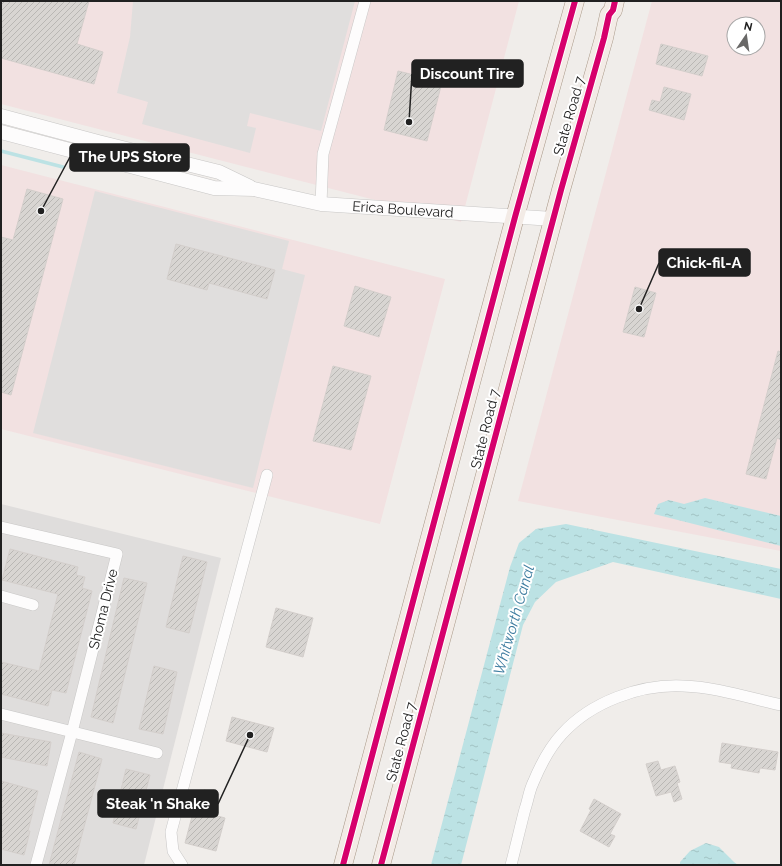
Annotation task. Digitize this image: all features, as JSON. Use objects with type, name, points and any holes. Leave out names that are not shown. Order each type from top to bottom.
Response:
[{"type":"main road","name":"State Road 7","points":[[343,865],[515,216],[575,1]]},
{"type":"main road","name":"State Road 7","points":[[381,865],[553,218],[604,38],[610,6]]},
{"type":"street","points":[[321,204],[323,154],[365,1]]},
{"type":"street","name":"Erica Boulevard","points":[[1,116],[219,172],[254,189]]},
{"type":"street","name":"Erica Boulevard","points":[[1,132],[214,188],[254,189],[321,204],[553,218]]},
{"type":"street","points":[[182,865],[173,851],[172,832],[267,475]]},
{"type":"street","name":"Shoma Drive","points":[[1,527],[117,554],[72,732],[36,865]]},
{"type":"street","points":[[1,596],[34,605]]},
{"type":"street","points":[[511,865],[532,784],[552,746],[562,734],[586,714],[606,702],[643,689],[666,686],[682,686],[706,688],[781,705]]},
{"type":"street","points":[[1,714],[157,753]]},
{"type":"shaded area","points":[[1,1],[519,1],[461,222],[1,104]]},
{"type":"shaded area","points":[[133,1],[355,1],[321,131],[250,113],[247,126],[256,128],[250,153],[142,124],[148,102],[117,93],[130,37]]},
{"type":"shaded area","points":[[652,1],[781,1],[781,551],[518,501]]},
{"type":"shaded area","points":[[1,165],[445,279],[380,524],[1,429]]},
{"type":"shaded area","points":[[95,191],[289,241],[282,269],[305,275],[253,488],[33,433]]},
{"type":"shaded area","points":[[1,504],[221,558],[144,865],[1,865]]},
{"type":"water","points":[[705,498],[781,516],[781,546],[654,514],[658,504],[669,500],[684,504]]},
{"type":"water","name":"Whitworth Canal","points":[[566,524],[781,569],[781,599],[613,562],[556,582],[535,602],[523,625],[461,865],[431,865],[510,567],[519,543],[536,529]]},
{"type":"water","points":[[706,843],[719,847],[738,865],[680,865],[680,862],[690,851]]},
{"type":"building","points":[[1,1],[89,1],[77,44],[103,52],[94,84],[1,58]]},
{"type":"building","points":[[661,44],[708,56],[702,76],[656,64]]},
{"type":"building","points":[[398,71],[442,82],[427,141],[384,130]]},
{"type":"building","points":[[664,87],[691,94],[684,120],[649,110],[652,100],[660,102]]},
{"type":"building","points":[[27,189],[63,199],[11,395],[1,392],[1,237],[13,240]]},
{"type":"building","points":[[176,244],[275,270],[267,299],[209,283],[207,290],[167,279]]},
{"type":"building","points":[[355,286],[391,297],[379,337],[344,326]]},
{"type":"building","points":[[635,287],[656,293],[644,337],[623,332]]},
{"type":"building","points":[[778,351],[781,352],[781,440],[777,438],[766,479],[746,474]]},
{"type":"building","points":[[333,366],[371,376],[351,450],[313,441]]},
{"type":"building","points":[[10,549],[78,567],[76,575],[85,577],[82,588],[92,591],[66,693],[52,690],[48,706],[1,694],[1,662],[39,671],[58,594],[2,580]]},
{"type":"building","points":[[183,556],[207,562],[189,633],[166,627]]},
{"type":"building","points":[[124,578],[147,583],[113,723],[91,717]]},
{"type":"building","points":[[276,608],[313,618],[303,657],[266,647]]},
{"type":"building","points":[[154,666],[177,672],[163,734],[139,729]]},
{"type":"building","points":[[232,717],[274,728],[267,752],[226,741]]},
{"type":"building","points":[[1,733],[51,742],[47,766],[1,757]]},
{"type":"building","points":[[722,743],[778,752],[775,770],[760,768],[759,773],[731,768],[732,764],[719,762]]},
{"type":"building","points":[[79,752],[102,759],[74,865],[49,865]]},
{"type":"building","points":[[658,761],[661,770],[675,766],[680,782],[677,783],[682,799],[674,802],[671,792],[656,796],[646,764]]},
{"type":"building","points":[[126,769],[150,775],[136,829],[113,823]]},
{"type":"building","points":[[1,781],[38,791],[28,831],[30,831],[24,855],[1,849]]},
{"type":"building","points":[[204,790],[219,794],[214,815],[225,818],[216,851],[185,843],[195,805],[200,806]]},
{"type":"building","points":[[594,799],[621,814],[610,834],[615,836],[609,847],[580,831],[591,810],[589,809]]},
{"type":"waterway","points":[[1,151],[63,167]]},
{"type":"cycle path","points":[[343,865],[515,217],[575,1]]},
{"type":"cycle path","points":[[381,865],[561,190],[604,38],[609,15],[613,10],[615,1]]},
{"type":"place","name":"Discount Tire","points":[[409,122]]},
{"type":"place","name":"The UPS Store","points":[[41,211]]},
{"type":"place","name":"Chick-fil-A","points":[[639,309]]},
{"type":"place","name":"Steak 'n Shake","points":[[250,735]]}]
